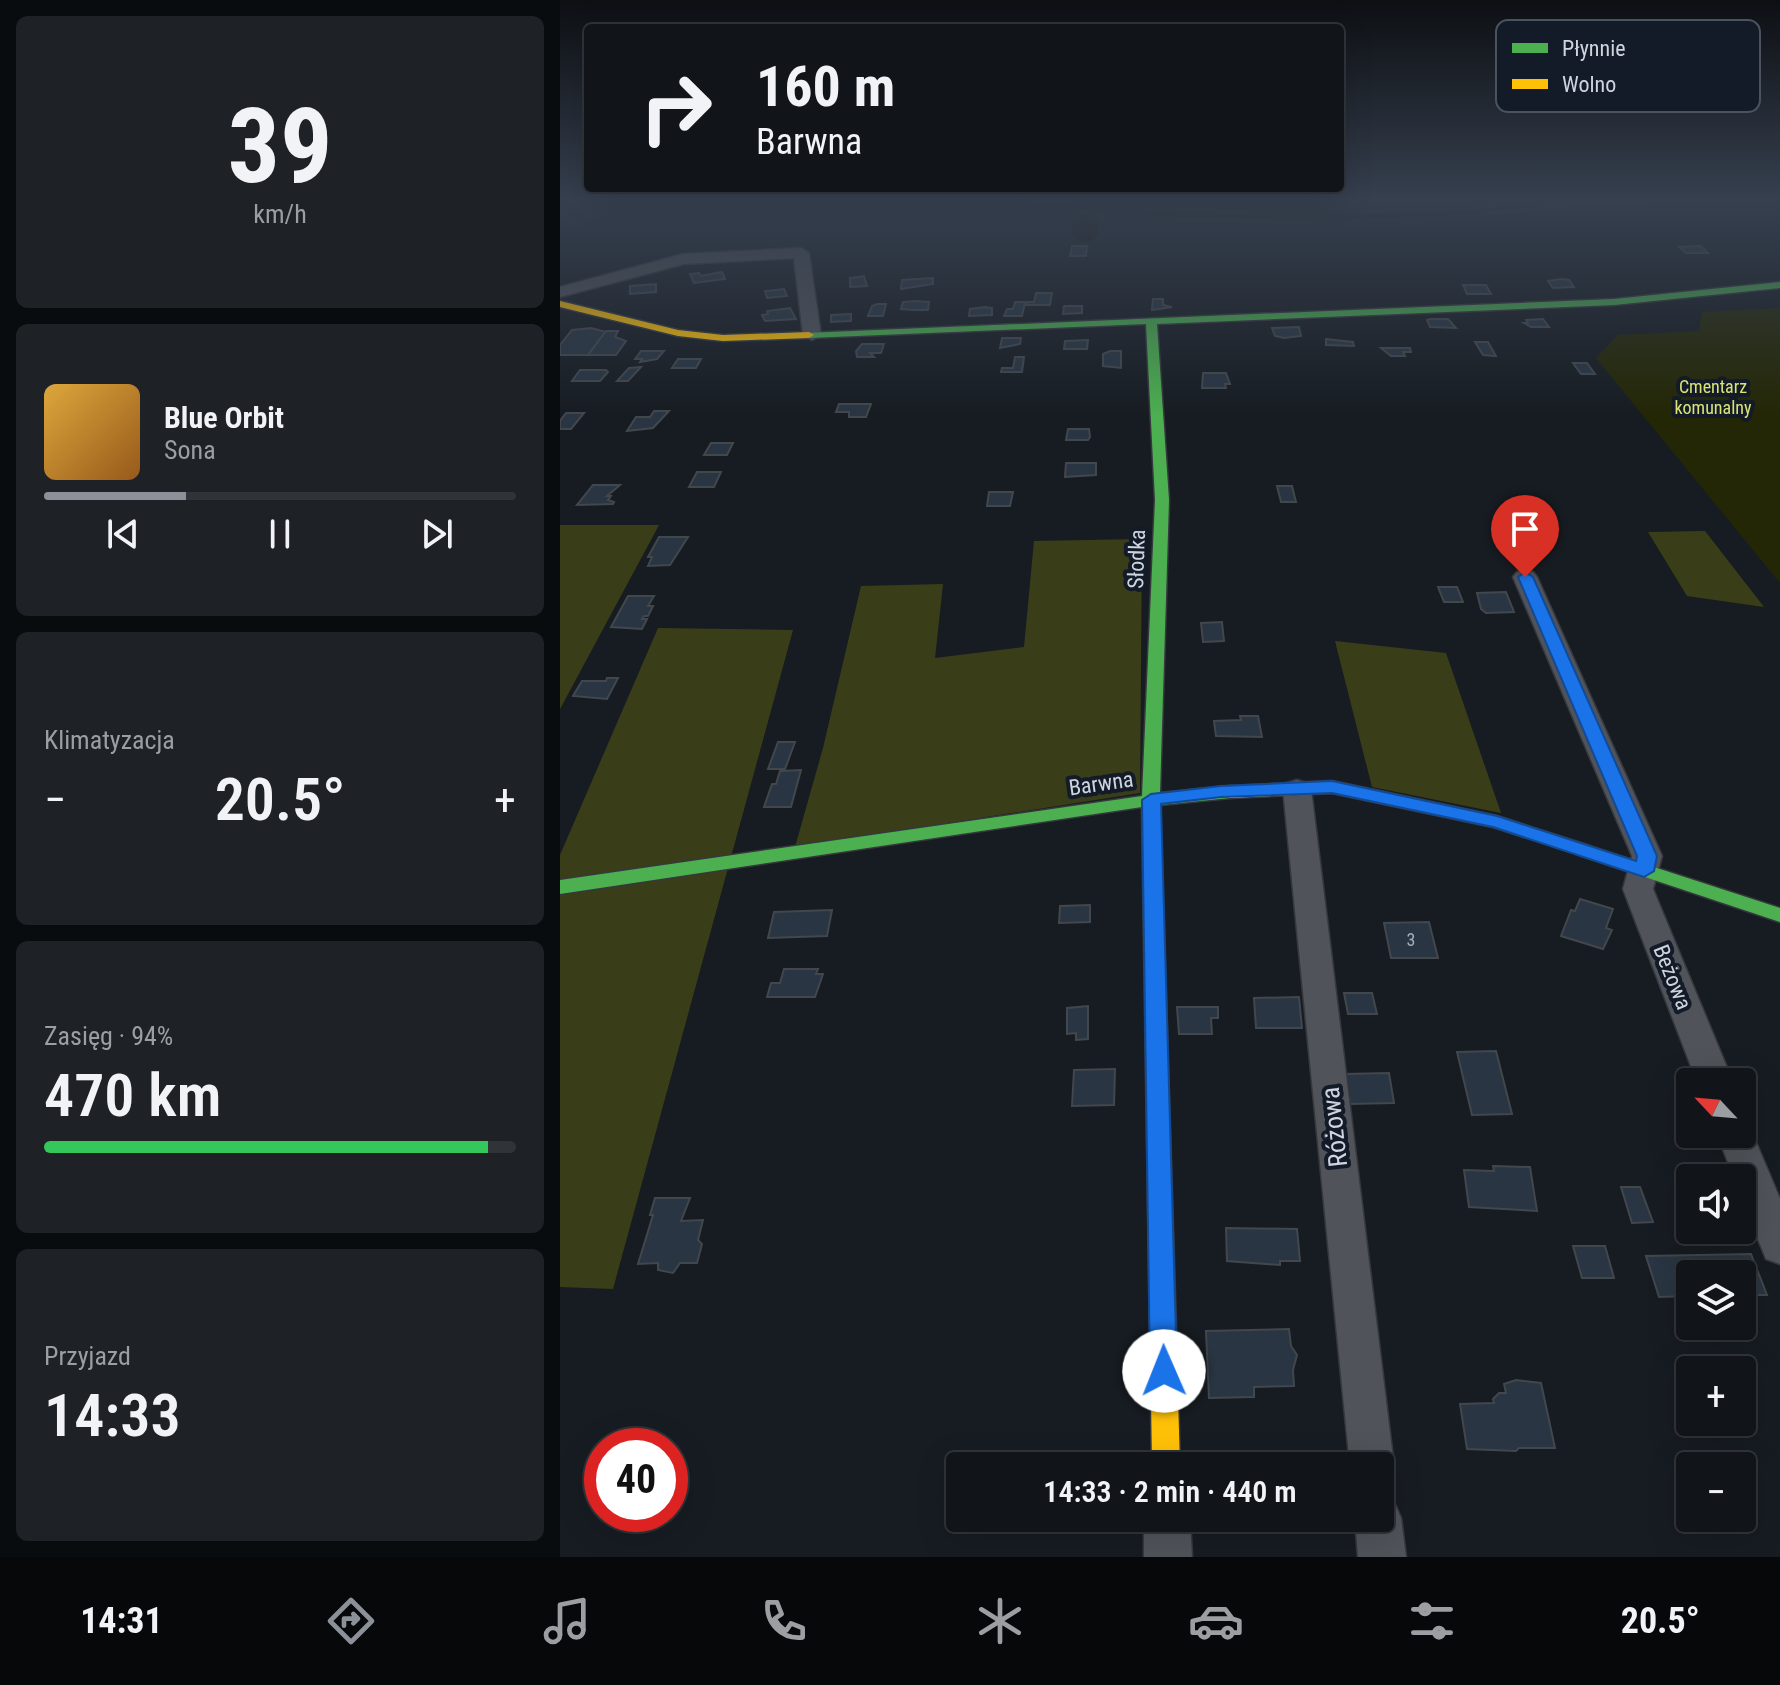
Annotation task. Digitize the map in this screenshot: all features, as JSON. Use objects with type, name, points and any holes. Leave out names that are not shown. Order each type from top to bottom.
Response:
[{"type":"street","points":[[560,292],[640,271]]},
{"type":"street","points":[[803,271],[812,335]]},
{"type":"street","points":[[560,304],[698,336],[812,335],[1614,302],[1780,285]]},
{"type":"street","name":"Słodka","points":[[1151,321],[1162,500],[1151,800],[1166,1452]]},
{"type":"street","name":"Beżowa","points":[[1525,577],[1647,856],[1638,889],[1709,1068]]},
{"type":"street","name":"Barwna","points":[[560,887],[1151,800],[1221,792],[1332,787],[1497,822],[1780,915]]},
{"type":"street","name":"Różowa","points":[[1297,789],[1370,1452]]},
{"type":"street","points":[[1741,1148],[1780,1247]]},
{"type":"street","points":[[1167,1532],[1168,1557]]},
{"type":"street","points":[[1379,1532],[1382,1557]]},
{"type":"green space","name":"Cmentarz komunalny","points":[[1780,308],[1780,583],[1596,358],[1618,335],[1699,331],[1702,312]]},
{"type":"green space","points":[[560,525],[659,525],[560,709]]},
{"type":"green space","points":[[1705,531],[1764,607],[1687,596],[1648,532]]},
{"type":"green space","points":[[1142,539],[1140,793],[795,847],[823,748],[861,586],[943,584],[935,658],[1024,647],[1034,541]]},
{"type":"green space","points":[[658,628],[793,630],[613,1289],[560,1287],[560,855]]},
{"type":"green space","points":[[1335,641],[1446,653],[1501,813],[1372,787]]},
{"type":"building","points":[[722,272],[725,279],[694,283],[690,274],[699,273],[701,276]]},
{"type":"building","points":[[864,276],[867,286],[850,287],[850,278]]},
{"type":"building","points":[[933,278],[933,284],[901,289],[902,280]]},
{"type":"building","points":[[1569,280],[1574,287],[1553,288],[1548,281]]},
{"type":"building","points":[[656,284],[656,292],[630,294],[630,286]]},
{"type":"building","points":[[1463,285],[1486,285],[1491,294],[1467,294]]},
{"type":"building","points":[[784,289],[787,296],[767,298],[765,291]]},
{"type":"building","points":[[1036,293],[1052,293],[1050,305],[1026,305],[1027,302],[1034,302]]},
{"type":"building","points":[[1153,299],[1163,299],[1163,305],[1172,307],[1152,310]]},
{"type":"building","points":[[903,302],[929,302],[928,310],[901,309]]},
{"type":"building","points":[[1015,302],[1025,302],[1022,316],[1004,316],[1007,309],[1013,309]]},
{"type":"building","points":[[886,304],[883,316],[868,316],[872,306]]},
{"type":"building","points":[[1064,306],[1082,306],[1082,313],[1063,314]]},
{"type":"building","points":[[790,308],[796,319],[765,321],[762,315],[768,314],[767,311]]},
{"type":"building","points":[[992,308],[992,315],[969,316],[970,309]]},
{"type":"building","points":[[851,314],[851,321],[831,322],[831,315]]},
{"type":"building","points":[[1448,319],[1456,328],[1430,327],[1427,320]]},
{"type":"building","points":[[1543,319],[1549,327],[1531,327],[1524,323],[1528,323],[1526,320]]},
{"type":"building","points":[[1299,327],[1301,336],[1284,338],[1275,336],[1272,328]]},
{"type":"building","points":[[591,328],[606,332],[588,355],[560,355],[560,345],[572,330]]},
{"type":"building","points":[[606,331],[618,331],[615,337],[626,341],[616,355],[588,355]]},
{"type":"building","points":[[1002,338],[1021,338],[1020,344],[1000,348]]},
{"type":"building","points":[[1326,339],[1353,342],[1354,346],[1326,345]]},
{"type":"building","points":[[1088,340],[1087,349],[1064,349],[1065,341]]},
{"type":"building","points":[[1475,342],[1488,342],[1496,356],[1483,355]]},
{"type":"building","points":[[862,344],[884,344],[881,353],[870,353],[874,357],[857,357],[856,351]]},
{"type":"building","points":[[1381,348],[1410,348],[1411,352],[1403,352],[1405,356],[1391,356]]},
{"type":"building","points":[[641,351],[664,351],[657,359],[640,362],[642,359],[635,359]]},
{"type":"building","points":[[1121,351],[1121,368],[1103,366],[1103,354]]},
{"type":"building","points":[[1015,357],[1024,357],[1022,372],[1001,372],[1002,368],[1013,368]]},
{"type":"building","points":[[678,359],[701,359],[696,368],[672,368]]},
{"type":"building","points":[[1573,363],[1587,363],[1595,374],[1581,374]]},
{"type":"building","points":[[641,367],[628,381],[617,381],[629,368]]},
{"type":"building","points":[[580,370],[608,372],[600,381],[572,381]]},
{"type":"building","points":[[1203,373],[1226,373],[1230,384],[1225,384],[1226,388],[1202,388]]},
{"type":"building","points":[[839,404],[871,404],[866,417],[849,417],[849,412],[836,412]]},
{"type":"building","points":[[654,411],[669,411],[653,428],[627,431],[636,417],[650,417]]},
{"type":"building","points":[[566,413],[584,413],[571,429],[560,429],[560,421]]},
{"type":"building","points":[[1068,429],[1089,429],[1090,437],[1088,440],[1066,440]]},
{"type":"building","points":[[711,443],[733,443],[727,455],[704,455]]},
{"type":"building","points":[[1066,463],[1096,463],[1096,475],[1065,477]]},
{"type":"building","points":[[697,472],[721,472],[714,487],[689,487]]},
{"type":"building","points":[[593,485],[620,485],[607,496],[611,496],[608,500],[613,504],[577,505]]},
{"type":"building","points":[[1277,486],[1292,486],[1296,502],[1281,502]]},
{"type":"building","points":[[989,492],[1013,492],[1010,506],[987,506]]},
{"type":"building","points":[[659,537],[688,537],[670,565],[648,566],[652,557],[648,557]]},
{"type":"building","points":[[1438,587],[1457,587],[1463,602],[1444,602]]},
{"type":"building","points":[[1506,592],[1514,612],[1486,613],[1481,609],[1477,593]]},
{"type":"building","points":[[628,596],[654,596],[648,606],[653,606],[648,616],[642,619],[647,619],[642,629],[611,627]]},
{"type":"building","points":[[1222,622],[1224,641],[1203,642],[1201,623]]},
{"type":"building","points":[[607,678],[618,678],[607,699],[573,696],[582,681],[606,681]]},
{"type":"building","points":[[1240,716],[1258,716],[1262,737],[1216,736],[1214,721],[1241,720]]},
{"type":"building","points":[[778,742],[795,742],[785,769],[768,769]]},
{"type":"building","points":[[801,770],[791,807],[764,807],[780,771]]},
{"type":"building","points":[[1580,899],[1613,909],[1606,928],[1612,930],[1603,949],[1561,936],[1571,910],[1575,911]]},
{"type":"building","points":[[1090,905],[1090,922],[1059,923],[1060,906]]},
{"type":"building","points":[[832,910],[827,936],[768,938],[774,912]]},
{"type":"building","points":[[1429,922],[1438,958],[1391,958],[1384,923]]},
{"type":"building","points":[[784,969],[818,969],[816,974],[823,974],[815,997],[767,997],[771,983],[780,983]]},
{"type":"building","points":[[1344,993],[1372,993],[1377,1014],[1348,1014]]},
{"type":"building","points":[[1299,997],[1302,1028],[1256,1028],[1254,998]]},
{"type":"building","points":[[1088,1006],[1088,1039],[1076,1040],[1076,1033],[1067,1034],[1067,1008]]},
{"type":"building","points":[[1177,1007],[1218,1007],[1218,1018],[1211,1018],[1212,1034],[1179,1034]]},
{"type":"building","points":[[1496,1051],[1512,1114],[1472,1115],[1457,1052]]},
{"type":"building","points":[[1115,1069],[1114,1105],[1072,1106],[1074,1070]]},
{"type":"building","points":[[1389,1073],[1394,1103],[1350,1104],[1345,1074]]},
{"type":"building","points":[[1493,1166],[1530,1167],[1537,1211],[1469,1207],[1464,1170],[1494,1171]]},
{"type":"building","points":[[1621,1187],[1640,1187],[1653,1222],[1632,1223]]},
{"type":"building","points":[[655,1198],[690,1198],[681,1221],[703,1220],[697,1263],[680,1263],[673,1273],[658,1270],[658,1263],[638,1264]]},
{"type":"building","points":[[1226,1228],[1297,1229],[1300,1261],[1280,1261],[1280,1265],[1227,1261]]},
{"type":"building","points":[[1573,1246],[1605,1246],[1614,1278],[1582,1278]]},
{"type":"building","points":[[1751,1254],[1753,1260],[1676,1260],[1676,1296],[1659,1297],[1646,1256]]},
{"type":"building","points":[[1756,1267],[1767,1295],[1756,1295]]},
{"type":"building","points":[[1289,1329],[1291,1346],[1297,1355],[1293,1370],[1294,1386],[1254,1387],[1254,1397],[1209,1398],[1206,1331]]},
{"type":"building","points":[[1516,1380],[1541,1383],[1555,1448],[1519,1448],[1516,1451],[1467,1449],[1460,1404],[1494,1403],[1493,1399],[1499,1393],[1506,1393],[1504,1384]]},
{"type":"traffic: fast","points":[[809,335],[1614,302],[1780,285]]},
{"type":"traffic: fast","points":[[1151,321],[1162,500],[1151,800],[1163,1330]]},
{"type":"traffic: fast","points":[[560,887],[1151,800],[1230,792]]},
{"type":"traffic: fast","points":[[1583,850],[1780,915]]},
{"type":"traffic: slow","points":[[560,304],[678,333],[723,338],[809,335]]},
{"type":"traffic: slow","points":[[1230,792],[1332,787],[1497,822],[1583,850]]},
{"type":"traffic: slow","points":[[1163,1330],[1166,1452]]},
{"type":"route","points":[[1164,1371],[1151,800],[1221,792],[1332,787],[1497,822],[1644,871],[1647,856],[1525,577]]}]
